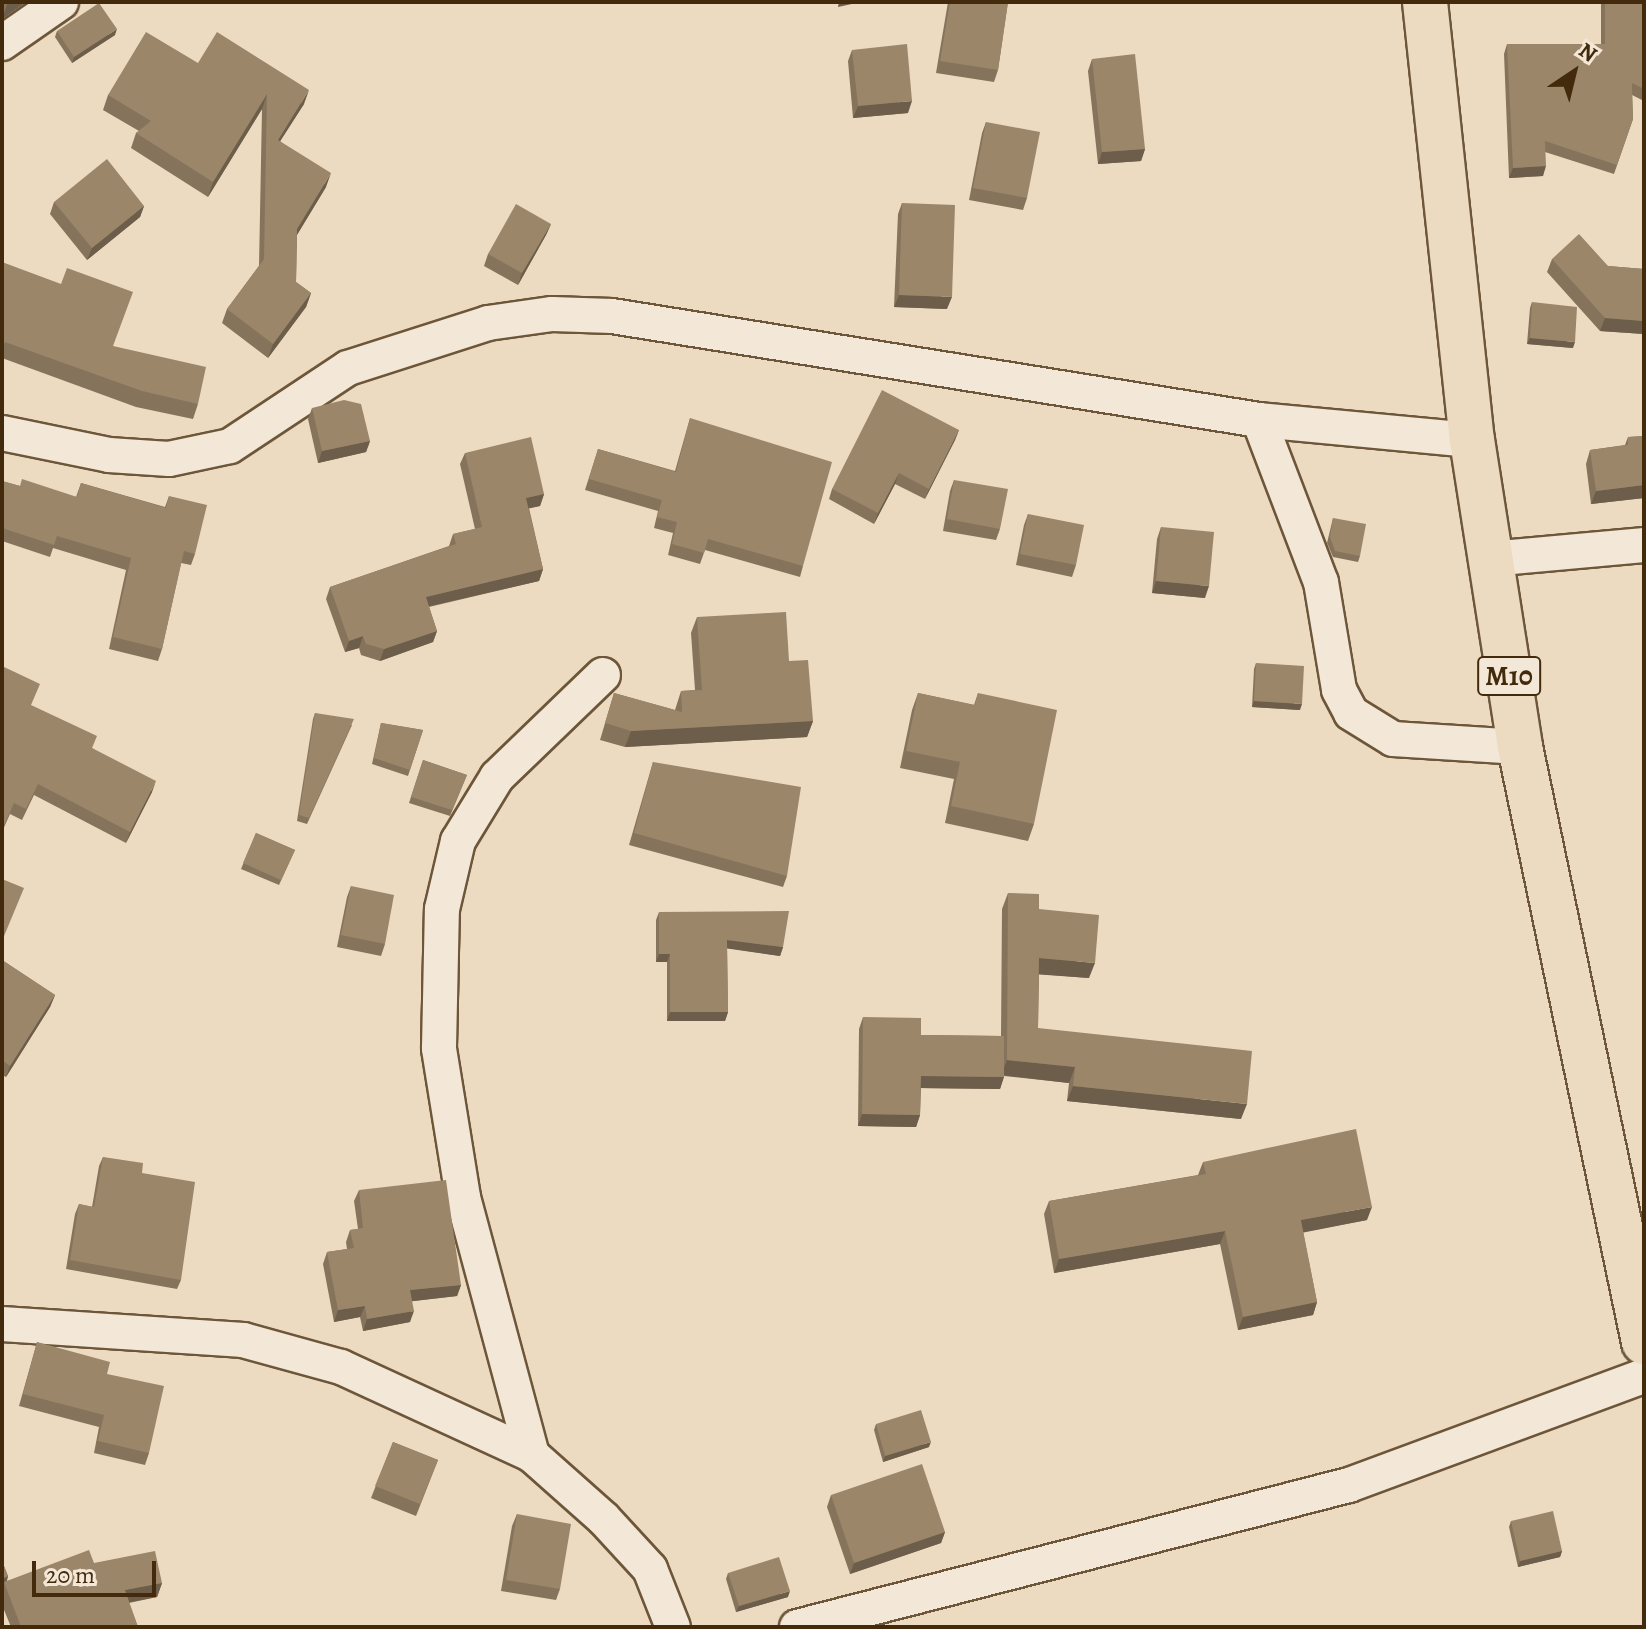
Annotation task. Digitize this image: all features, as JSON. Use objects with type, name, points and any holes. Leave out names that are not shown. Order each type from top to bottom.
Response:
[{"type":"highway","name":"M10","points":[[1425,2],[1472,440],[1520,747],[1644,1342]]},
{"type":"street","points":[[2,43],[61,2]]},
{"type":"street","points":[[2,433],[109,455],[169,459],[230,446],[348,368],[488,323],[552,314],[612,316],[1259,420],[1472,440]]},
{"type":"street","points":[[1259,420],[1321,582],[1339,690],[1351,713],[1393,739],[1520,747]]},
{"type":"street","points":[[1490,559],[1644,545]]},
{"type":"street","points":[[532,1455],[463,1197],[439,1048],[442,909],[458,841],[497,777],[603,675]]},
{"type":"street","points":[[2,1324],[243,1340],[341,1367],[532,1455],[604,1519],[650,1569],[673,1627]]},
{"type":"street","points":[[797,1627],[1349,1485],[1644,1376]]},
{"type":"building","points":[[950,2],[1008,2],[998,70],[940,61]]},
{"type":"building","points":[[1605,2],[1644,2],[1644,89],[1632,83],[1633,119],[1617,165],[1545,141],[1546,166],[1513,168],[1507,44],[1605,44]]},
{"type":"building","points":[[99,3],[117,29],[74,57],[57,31]]},
{"type":"building","points":[[146,32],[198,63],[217,32],[309,90],[278,140],[331,173],[297,229],[296,282],[311,293],[273,344],[227,309],[264,259],[267,94],[213,182],[136,133],[151,121],[108,95]]},
{"type":"building","points":[[907,44],[912,101],[858,106],[852,50]]},
{"type":"building","points":[[1135,54],[1145,149],[1102,152],[1092,59]]},
{"type":"building","points":[[986,122],[1040,132],[1027,198],[973,188]]},
{"type":"building","points":[[107,159],[144,206],[92,248],[54,202]]},
{"type":"building","points":[[902,203],[955,205],[952,297],[899,295]]},
{"type":"building","points":[[516,204],[551,224],[522,273],[488,254]]},
{"type":"building","points":[[1579,234],[1608,266],[1644,269],[1644,321],[1605,318],[1552,259]]},
{"type":"building","points":[[2,262],[61,284],[67,268],[133,292],[113,346],[206,367],[198,404],[142,391],[5,342],[2,351]]},
{"type":"building","points":[[1532,302],[1577,307],[1575,342],[1530,338]]},
{"type":"building","points":[[882,390],[959,430],[929,489],[899,473],[878,513],[832,489]]},
{"type":"building","points":[[344,400],[361,404],[370,441],[322,451],[312,408]]},
{"type":"building","points":[[690,418],[832,462],[803,566],[708,539],[704,553],[672,544],[677,522],[657,517],[662,500],[589,479],[598,449],[676,472]]},
{"type":"building","points":[[1644,436],[1644,485],[1596,491],[1590,450],[1628,445],[1628,437]]},
{"type":"building","points":[[531,437],[544,494],[526,498],[543,569],[426,597],[437,631],[384,649],[366,644],[363,636],[349,641],[330,587],[456,544],[453,534],[482,527],[465,453]]},
{"type":"building","points":[[22,479],[77,497],[81,483],[166,508],[169,496],[207,505],[195,554],[184,551],[162,649],[113,637],[131,558],[57,536],[54,545],[2,528],[2,481],[20,486]]},
{"type":"building","points":[[954,480],[1008,489],[1000,529],[947,519]]},
{"type":"building","points":[[1028,514],[1084,525],[1076,565],[1020,554]]},
{"type":"building","points":[[1333,518],[1366,524],[1360,556],[1335,551],[1330,537]]},
{"type":"building","points":[[1161,527],[1214,532],[1209,586],[1156,581]]},
{"type":"building","points":[[786,612],[789,661],[808,660],[813,721],[631,731],[605,723],[614,693],[682,712],[681,691],[702,690],[697,617]]},
{"type":"building","points":[[1256,663],[1304,666],[1302,704],[1254,701]]},
{"type":"building","points":[[2,666],[40,684],[31,705],[97,736],[92,748],[156,781],[130,832],[38,784],[26,809],[14,803],[2,830]]},
{"type":"building","points":[[918,693],[975,705],[978,693],[1057,710],[1034,824],[951,806],[960,762],[906,751]]},
{"type":"building","points":[[315,713],[354,719],[309,818],[299,815]]},
{"type":"building","points":[[381,723],[423,730],[410,770],[374,758]]},
{"type":"building","points":[[423,760],[467,775],[452,810],[411,797]]},
{"type":"building","points":[[653,762],[801,787],[787,876],[634,833]]},
{"type":"building","points":[[256,833],[295,850],[281,880],[243,863]]},
{"type":"building","points":[[2,879],[24,888],[2,941]]},
{"type":"building","points":[[351,886],[394,895],[385,944],[341,935]]},
{"type":"building","points":[[1008,893],[1039,894],[1039,909],[1099,915],[1095,963],[1039,958],[1038,1028],[1252,1051],[1247,1104],[1073,1086],[1075,1067],[1007,1060]]},
{"type":"building","points":[[789,911],[783,947],[727,940],[728,1012],[670,1012],[670,954],[659,954],[659,912]]},
{"type":"building","points":[[2,960],[55,995],[10,1066],[2,1060]]},
{"type":"building","points":[[863,1017],[921,1018],[921,1035],[1004,1036],[1004,1077],[921,1076],[920,1115],[862,1114]]},
{"type":"building","points":[[1356,1129],[1372,1207],[1301,1220],[1317,1302],[1243,1317],[1225,1231],[1059,1259],[1049,1201],[1206,1174],[1203,1162]]},
{"type":"building","points":[[103,1157],[143,1163],[142,1173],[195,1182],[181,1280],[70,1260],[79,1204],[94,1207]]},
{"type":"building","points":[[446,1180],[461,1285],[410,1290],[414,1311],[367,1319],[365,1306],[338,1310],[327,1252],[354,1248],[350,1230],[363,1228],[359,1190]]},
{"type":"building","points":[[37,1342],[110,1362],[107,1374],[164,1386],[149,1453],[98,1441],[104,1415],[23,1394]]},
{"type":"building","points":[[921,1410],[931,1442],[885,1456],[876,1424]]},
{"type":"building","points":[[393,1442],[438,1460],[420,1504],[375,1486]]},
{"type":"building","points":[[922,1464],[945,1532],[854,1563],[831,1495]]},
{"type":"building","points":[[1553,1511],[1562,1551],[1520,1561],[1511,1521]]},
{"type":"building","points":[[517,1514],[571,1524],[560,1589],[506,1580]]},
{"type":"building","points":[[89,1550],[94,1563],[155,1551],[162,1583],[125,1590],[138,1627],[21,1627],[4,1582]]},
{"type":"building","points":[[779,1557],[790,1591],[739,1606],[728,1573]]},
{"type":"building","points":[[2,1561],[8,1576],[2,1579]]}]
